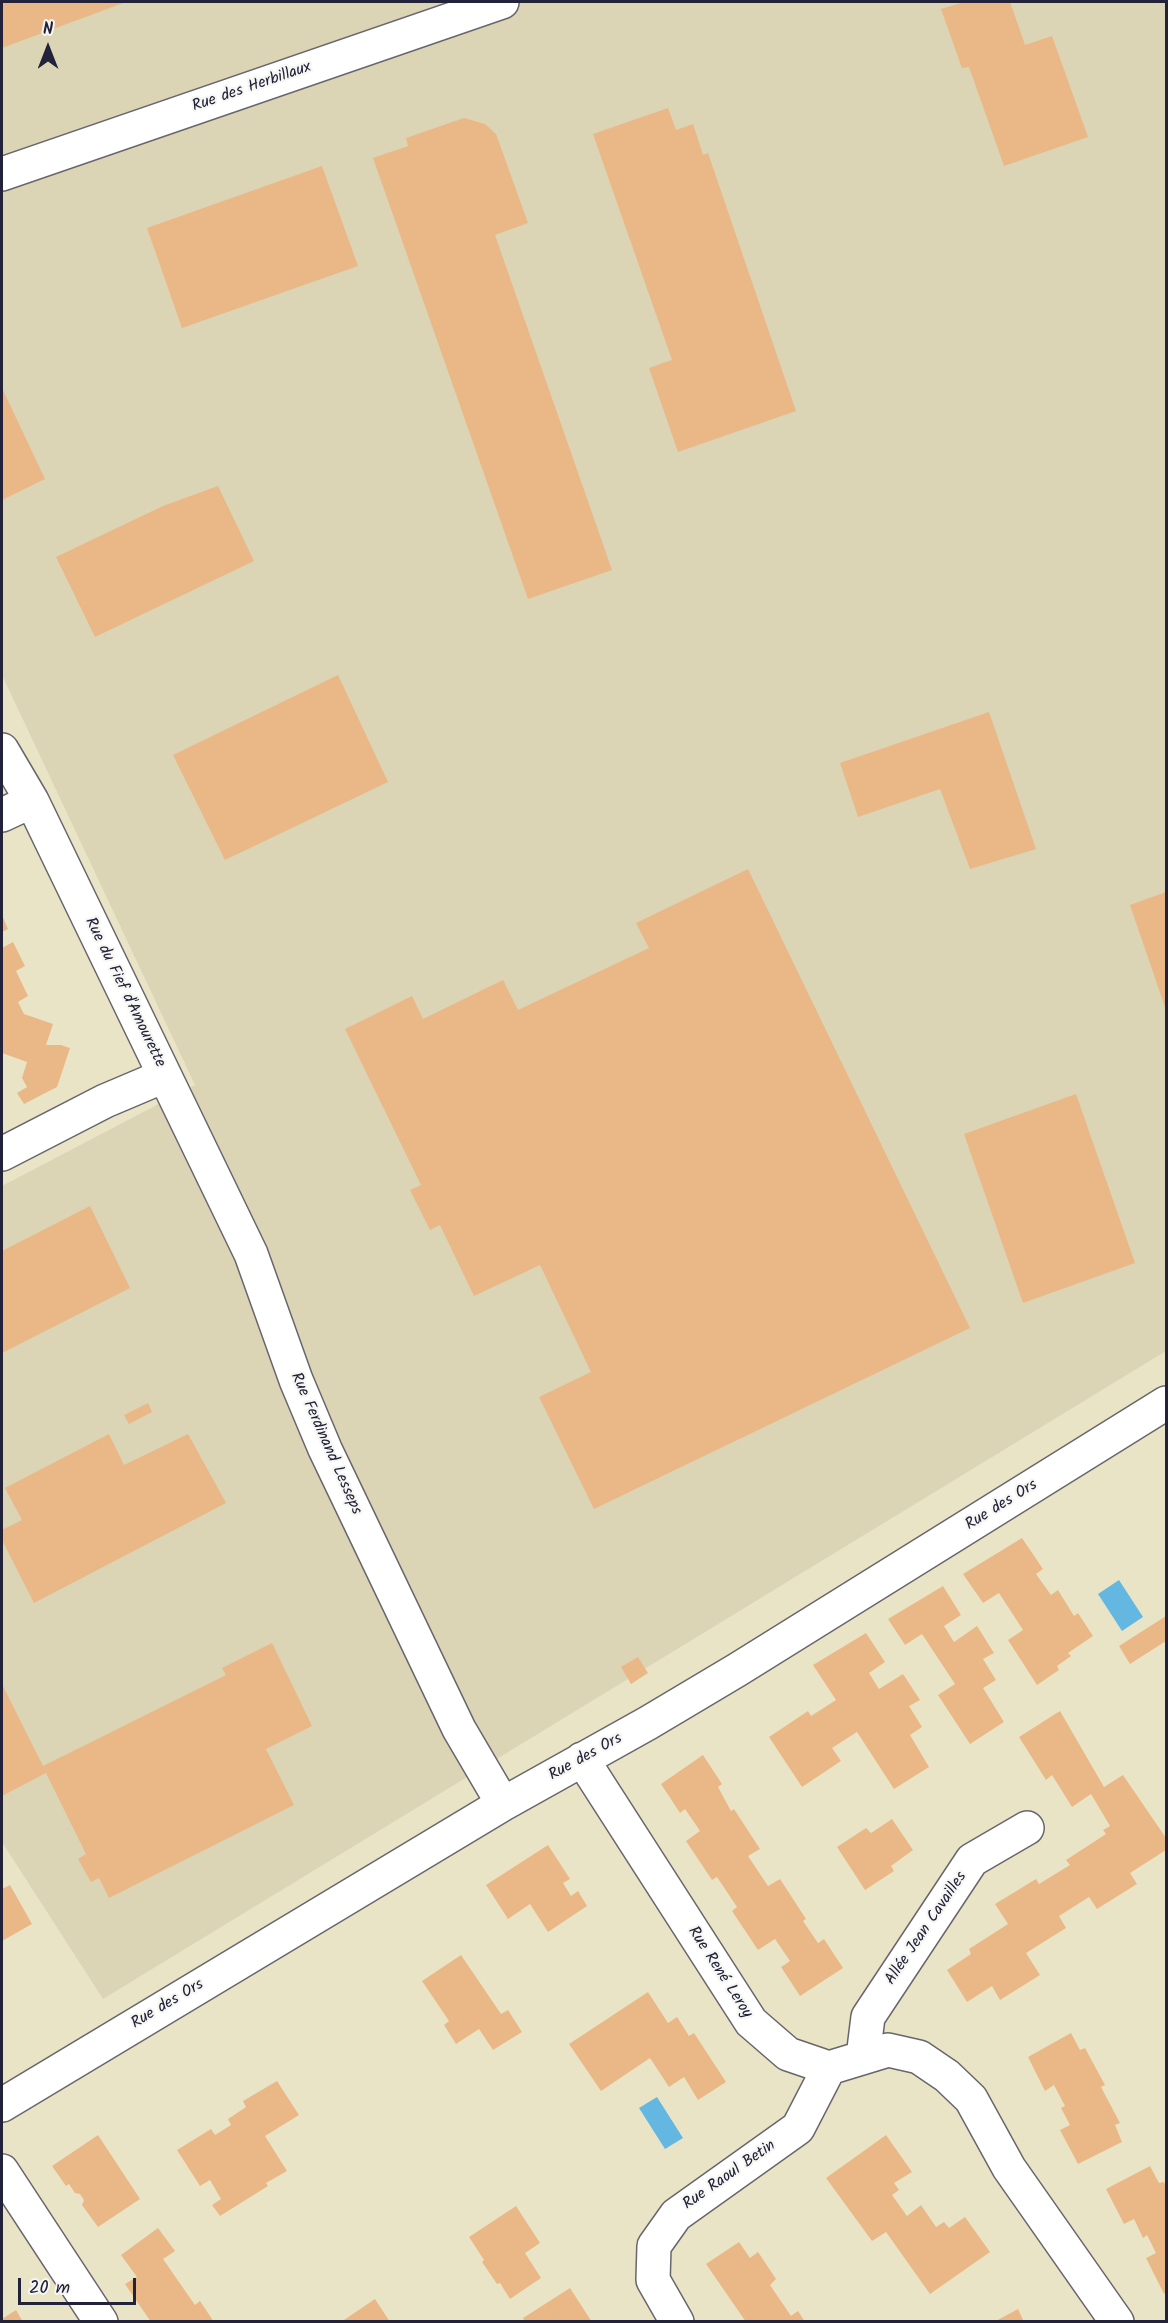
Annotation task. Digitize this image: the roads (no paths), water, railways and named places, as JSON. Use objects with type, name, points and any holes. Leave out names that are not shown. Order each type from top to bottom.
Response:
[{"type":"street","name":"Rue des Herbillaux","points":[[2,174],[502,2]]},
{"type":"street","name":"Rue du Fief d'Amourette","points":[[2,750],[32,801],[164,1076],[105,1101],[2,1154]]},
{"type":"street","points":[[2,815],[32,801]]},
{"type":"street","name":"Rue Ferdinand Lesseps","points":[[164,1076],[251,1254],[296,1380],[325,1449],[459,1729],[502,1804]]},
{"type":"street","name":"Rue des Ors","points":[[2,2106],[502,1804],[737,1671],[1167,1403]]},
{"type":"street","name":"Rue René Leroy","points":[[582,1760],[751,2022],[788,2054],[829,2068]]},
{"type":"street","name":"Allée Jean Cavailles","points":[[863,2057],[868,2017],[972,1860],[1027,1828]]},
{"type":"street","points":[[829,2068],[888,2050],[919,2057],[947,2076],[971,2099],[1009,2168],[1117,2322]]},
{"type":"street","name":"Rue Raoul Betin","points":[[676,2322],[653,2280],[654,2246],[676,2215],[798,2128],[829,2068]]},
{"type":"street","points":[[2,2171],[101,2322]]},
{"type":"water","points":[[1119,1580],[1143,1617],[1122,1631],[1098,1594]]},
{"type":"water","points":[[657,2097],[683,2138],[665,2149],[639,2108]]}]
